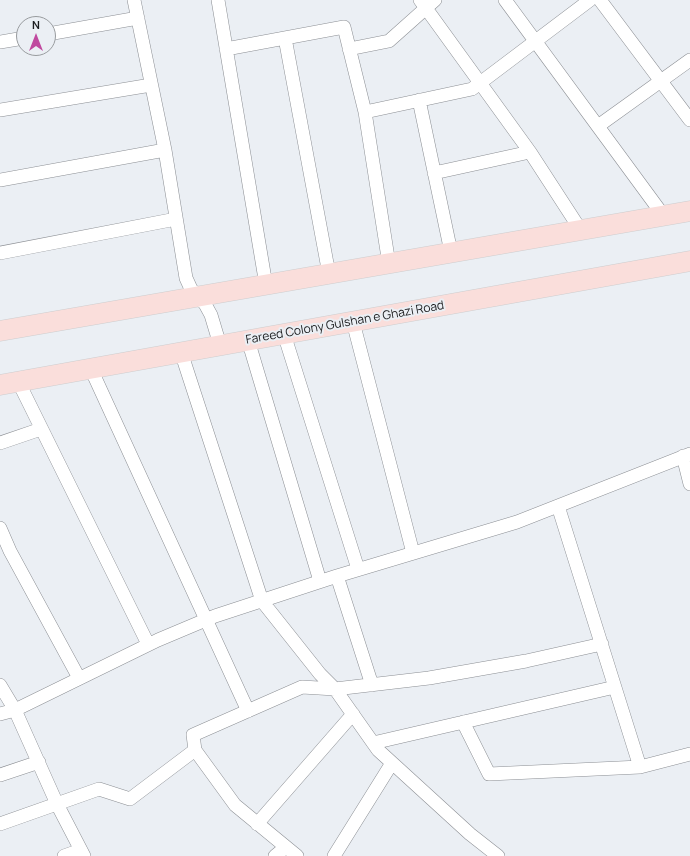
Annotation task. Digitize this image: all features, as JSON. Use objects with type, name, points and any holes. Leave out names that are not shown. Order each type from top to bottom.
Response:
[{"type":"main road","points":[[0,331],[690,211]]},
{"type":"main road","name":"Fareed Colony Gulshan e Ghazi Road","points":[[9,383],[690,261]]},
{"type":"street","points":[[134,0],[165,150],[186,278],[191,289],[198,296],[211,315],[220,345]]},
{"type":"street","points":[[218,0],[266,285]]},
{"type":"street","points":[[505,0],[663,215]]},
{"type":"street","points":[[365,112],[472,89],[590,0]]},
{"type":"street","points":[[600,0],[690,120]]},
{"type":"street","points":[[349,49],[389,41],[427,2],[480,83],[530,152],[580,229]]},
{"type":"street","points":[[56,33],[138,18]]},
{"type":"street","points":[[226,49],[344,27],[365,112],[389,264]]},
{"type":"street","points":[[285,38],[329,274]]},
{"type":"street","points":[[0,42],[16,39]]},
{"type":"street","points":[[598,126],[690,60]]},
{"type":"street","points":[[0,110],[151,84]]},
{"type":"street","points":[[420,100],[451,252]]},
{"type":"street","points":[[0,180],[165,150]]},
{"type":"street","points":[[434,172],[530,152]]},
{"type":"street","points":[[0,253],[176,219]]},
{"type":"street","points":[[353,322],[413,553]]},
{"type":"street","points":[[284,334],[358,569]]},
{"type":"street","points":[[248,340],[320,581]]},
{"type":"street","points":[[181,352],[262,601],[320,674],[335,690],[373,743],[392,763],[470,834],[498,856]]},
{"type":"street","points":[[91,369],[248,711]]},
{"type":"street","points":[[9,383],[42,429],[148,644]]},
{"type":"street","points":[[0,443],[42,429]]},
{"type":"street","points":[[0,714],[15,710],[148,644],[207,620],[320,581],[517,522],[686,455],[690,484]]},
{"type":"street","points":[[558,506],[640,767]]},
{"type":"street","points":[[0,528],[10,550],[79,678]]},
{"type":"street","points":[[337,576],[372,685]]},
{"type":"street","points":[[296,856],[235,805],[195,750],[193,735],[302,687],[335,690],[429,678],[526,661],[602,644]]},
{"type":"street","points":[[0,685],[15,710],[57,804],[82,853],[64,856]]},
{"type":"street","points":[[373,743],[615,687]]},
{"type":"street","points":[[257,824],[353,714]]},
{"type":"street","points":[[463,722],[489,774],[640,767],[690,754]]},
{"type":"street","points":[[0,824],[99,789],[130,799],[195,750]]},
{"type":"street","points":[[0,775],[39,762]]},
{"type":"street","points":[[334,856],[392,763]]},
{"type":"street","points":[[275,856],[286,847]]}]
